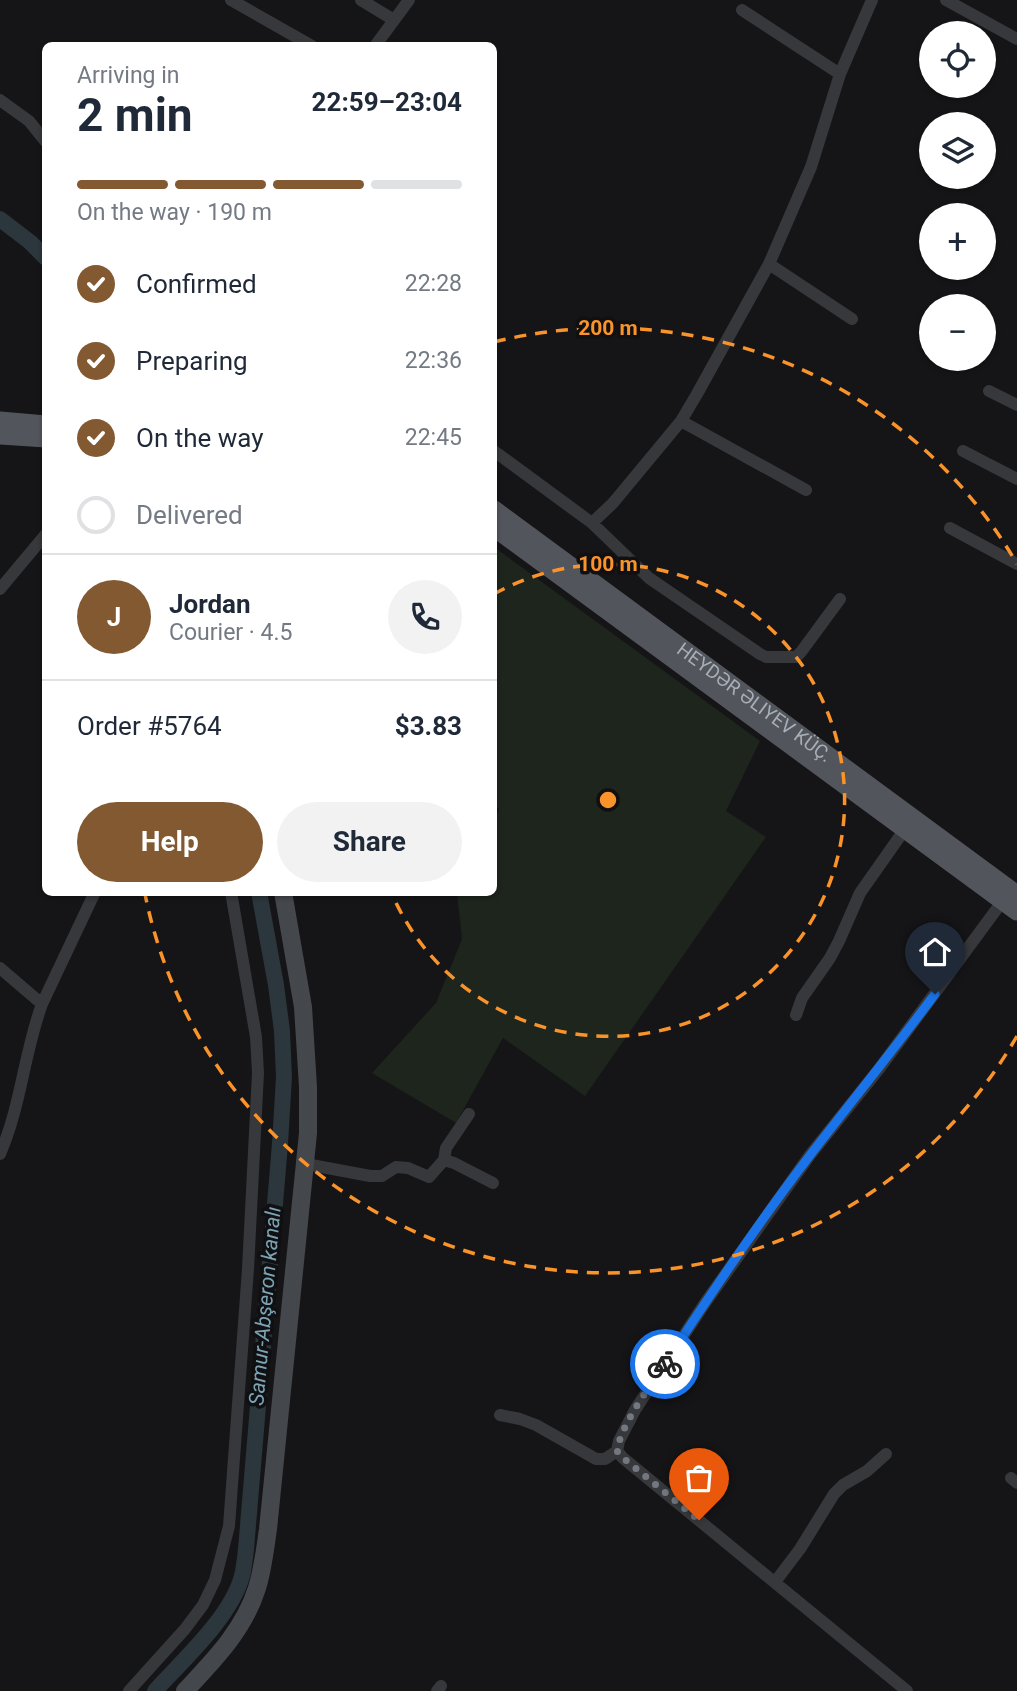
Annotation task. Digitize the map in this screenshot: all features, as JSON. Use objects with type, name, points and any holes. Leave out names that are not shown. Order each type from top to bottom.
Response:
[{"type":"main road","points":[[0,421],[42,425]]},
{"type":"main road","points":[[0,435],[42,438]]},
{"type":"main road","name":"HEYDƏR ƏLIYEV KÜÇ.","points":[[497,512],[1012,899]]},
{"type":"main road","name":"HEYDƏR ƏLIYEV KÜÇ.","points":[[497,529],[905,829],[1012,899]]},
{"type":"street","points":[[231,0],[305,42]]},
{"type":"street","points":[[361,0],[394,20]]},
{"type":"street","points":[[378,42],[410,0]]},
{"type":"street","points":[[592,523],[681,421],[769,264],[811,167],[840,74],[872,0]]},
{"type":"street","points":[[946,0],[1017,39]]},
{"type":"street","points":[[743,10],[840,74]]},
{"type":"street","points":[[0,100],[29,121],[42,137]]},
{"type":"street","points":[[769,264],[852,319]]},
{"type":"street","points":[[989,391],[1017,405]]},
{"type":"street","points":[[681,421],[806,490]]},
{"type":"street","points":[[963,451],[1017,479]]},
{"type":"street","points":[[497,453],[592,523],[649,578],[766,657],[796,657],[840,599]]},
{"type":"street","points":[[950,528],[1017,564]]},
{"type":"street","points":[[0,589],[42,539]]},
{"type":"street","points":[[796,1015],[802,998],[839,941],[860,893],[905,829]]},
{"type":"street","points":[[0,1154],[15,1114],[35,1023],[93,896]]},
{"type":"street","points":[[130,1691],[203,1605],[215,1580],[229,1526],[248,1269],[258,1073],[256,1037],[232,896]]},
{"type":"street","points":[[185,1691],[228,1644],[249,1611],[263,1563],[271,1502],[308,1133],[303,1007],[284,896]]},
{"type":"street","points":[[500,1415],[536,1425],[596,1459],[605,1459],[617,1451],[619,1441],[635,1410],[705,1303],[810,1155],[1012,899]]},
{"type":"street","points":[[0,968],[43,1004]]},
{"type":"street","points":[[306,1164],[370,1176],[383,1176],[396,1167],[408,1168],[429,1177],[444,1160],[446,1148],[469,1114]]},
{"type":"street","points":[[444,1160],[493,1183]]},
{"type":"street","points":[[617,1451],[907,1691]]},
{"type":"street","points":[[775,1582],[800,1549],[834,1494],[886,1454]]},
{"type":"shaded area","points":[[497,549],[760,741],[726,811],[766,837],[585,1096],[503,1038],[456,1123],[372,1073],[436,1003],[462,939],[457,896],[497,896]]},
{"type":"waterway","name":"Samur-Abşeron kanalı","points":[[0,219],[42,254]]},
{"type":"waterway","name":"Samur-Abşeron kanalı","points":[[155,1691],[192,1652],[228,1607],[242,1576],[244,1563],[284,1077],[276,985],[260,896]]},
{"type":"way so far","points":[[665,1364],[635,1410],[619,1441],[617,1451],[699,1520]]},
{"type":"route","points":[[665,1364],[810,1155],[935,994]]}]
